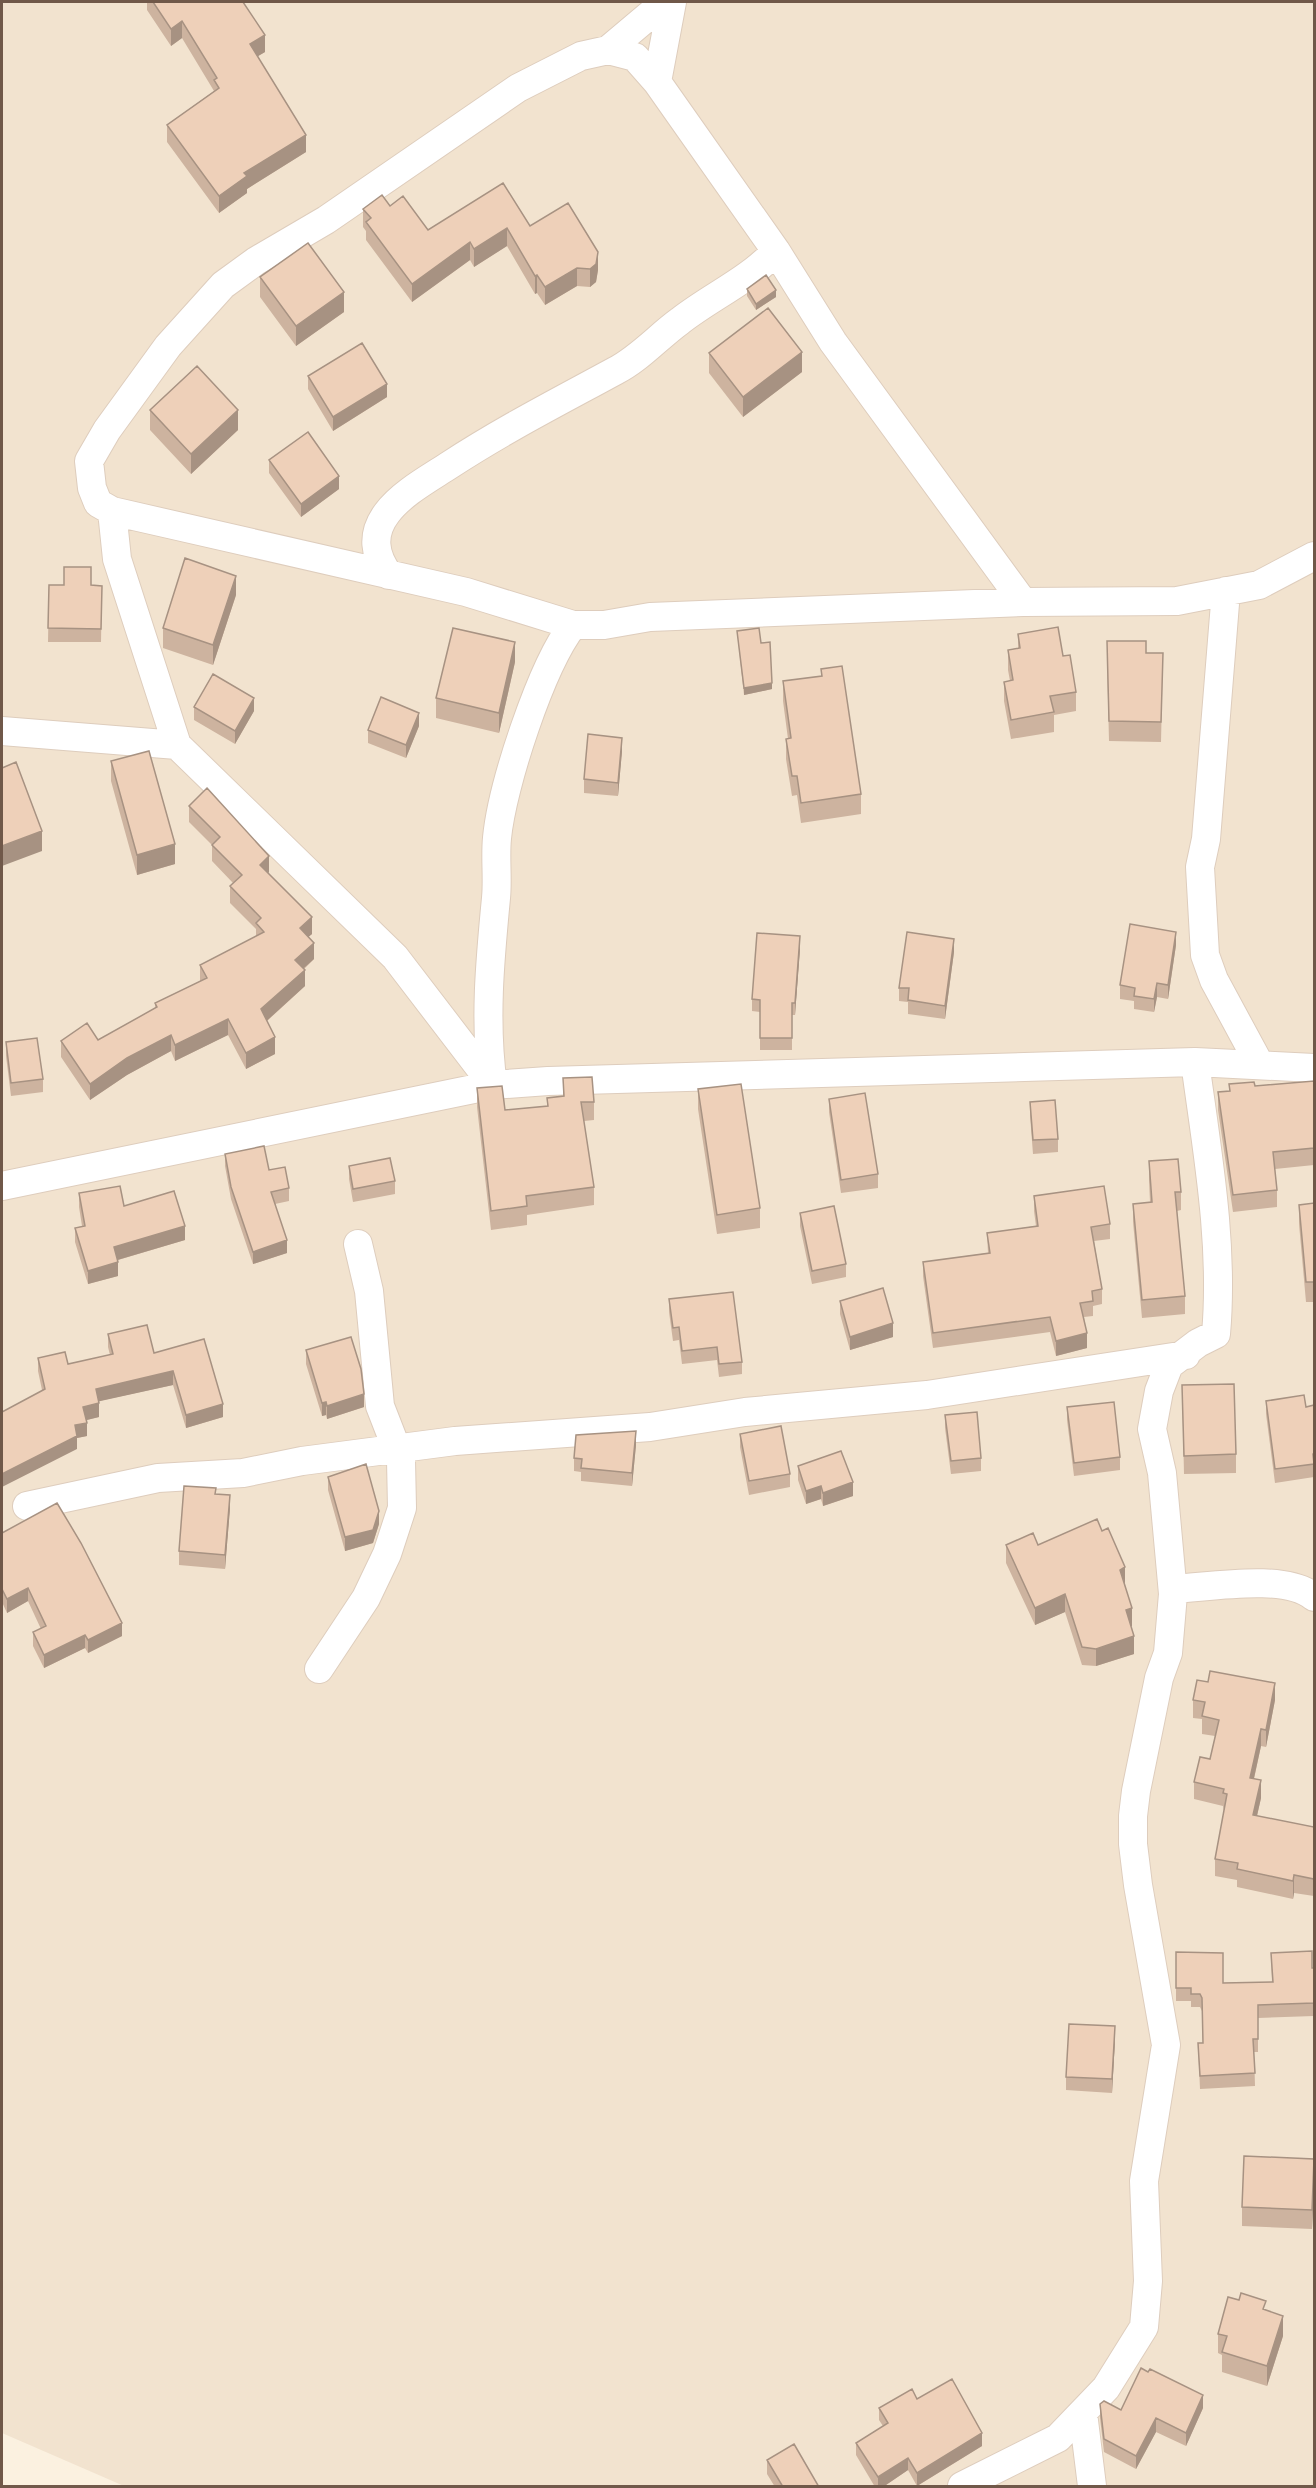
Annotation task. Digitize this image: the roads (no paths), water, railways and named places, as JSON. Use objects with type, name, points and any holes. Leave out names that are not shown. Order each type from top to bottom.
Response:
[{"type":"street","points":[[608,50],[665,2]]},
{"type":"street","points":[[657,82],[672,2]]},
{"type":"street","points":[[1023,602],[833,342],[776,251],[657,82],[635,57],[608,50],[581,56],[518,88],[326,220],[256,261],[223,285],[168,346],[107,430],[89,461],[92,488],[98,503],[112,511],[466,592],[573,625],[604,625],[662,616],[1023,602],[1177,601],[1259,585],[1314,556]]},
{"type":"street","points":[[390,575],[379,562],[375,543],[378,527],[388,511],[424,481],[507,427],[619,369],[682,319],[762,266],[776,251]]},
{"type":"street","points":[[112,511],[117,559],[177,745],[394,957],[493,1085]]},
{"type":"street","points":[[1226,591],[1206,839],[1200,867],[1205,955],[1214,980],[1260,1065]]},
{"type":"street","points":[[493,1085],[488,979],[497,890],[497,838],[521,741],[559,642],[573,625]]},
{"type":"street","points":[[2,731],[177,745]]},
{"type":"street","points":[[962,2487],[1058,2438],[1106,2388],[1144,2327],[1148,2281],[1144,2181],[1166,2045],[1138,1885],[1133,1844],[1133,1816],[1159,1677],[1168,1653],[1173,1589],[1162,1473],[1152,1429],[1159,1390],[1169,1365],[1186,1355],[1198,1343],[1216,1334],[1218,1309],[1212,1186],[1195,1062]]},
{"type":"street","points":[[2,1186],[493,1085],[548,1081],[1195,1062],[1314,1068]]},
{"type":"street","points":[[319,1669],[366,1598],[387,1554],[402,1508],[401,1460],[380,1406],[369,1291],[358,1244]]},
{"type":"street","points":[[27,1506],[158,1478],[243,1473],[303,1461],[395,1448],[528,1434],[650,1427],[745,1412],[927,1395],[1186,1355]]},
{"type":"street","points":[[1173,1589],[1272,1583],[1292,1585],[1314,1597]]},
{"type":"street","points":[[1083,2413],[1092,2487]]}]
